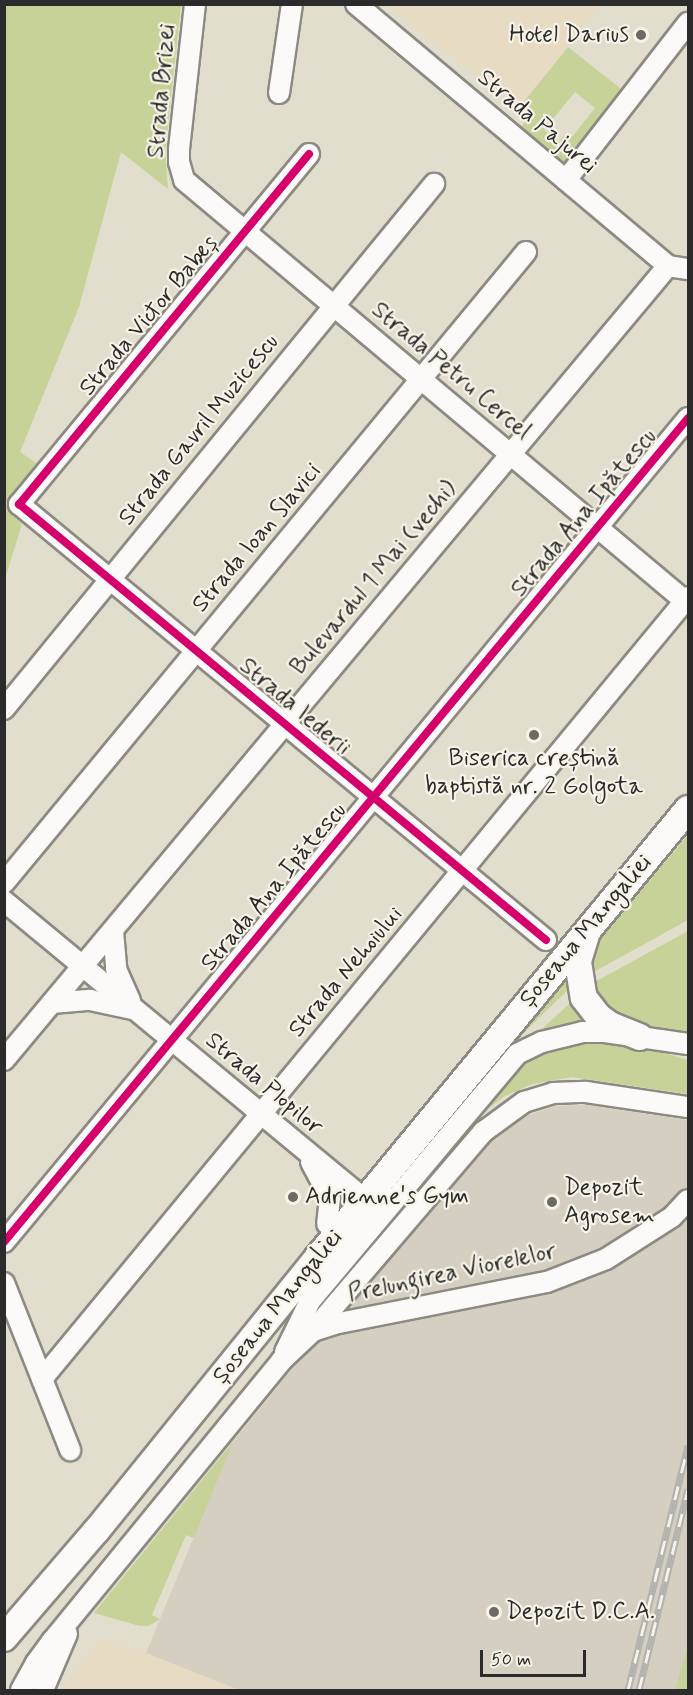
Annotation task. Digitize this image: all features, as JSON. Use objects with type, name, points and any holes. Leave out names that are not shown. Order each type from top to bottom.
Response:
[{"type":"main road","name":"Șoseaua Mangaliei","points":[[4,1613],[688,790]]},
{"type":"main road","name":"Șoseaua Mangaliei","points":[[4,1638],[98,1530],[688,809]]},
{"type":"main road","points":[[591,925],[578,962],[584,998],[598,1017],[640,1037]]},
{"type":"street","name":"Strada Brizei","points":[[184,180],[179,162],[179,150],[195,4]]},
{"type":"street","points":[[279,93],[292,4]]},
{"type":"street","name":"Strada Pajurei","points":[[356,4],[668,266]]},
{"type":"street","points":[[566,180],[688,23]]},
{"type":"street","name":"Strada Victor Babeș","points":[[19,504],[309,154]]},
{"type":"street","name":"Strada Petru Cercel","points":[[184,180],[244,233],[597,527],[687,599]]},
{"type":"street","name":"Strada Gavril Muzicescu","points":[[4,709],[434,184]]},
{"type":"street","name":"Strada Ioan Slavici","points":[[4,883],[526,252]]},
{"type":"street","points":[[668,266],[688,269]]},
{"type":"street","name":"Bulevardul 1 Mai (vechi)","points":[[4,1060],[668,266]]},
{"type":"street","name":"Strada Ana Ipătescu","points":[[4,1242],[688,418]]},
{"type":"street","name":"Strada Iederii","points":[[19,504],[546,940]]},
{"type":"street","name":"Strada Nehoiului","points":[[42,1379],[687,599]]},
{"type":"street","name":"Strada Plopilor","points":[[4,901],[354,1191]]},
{"type":"street","points":[[113,931],[116,969],[135,1009]]},
{"type":"street","points":[[52,1003],[90,1000],[135,1009]]},
{"type":"street","points":[[282,1360],[310,1302],[517,1054],[542,1042],[583,1032],[688,1044]]},
{"type":"street","name":"Șoseaua Mangaliei","points":[[21,1690],[36,1664],[76,1612],[282,1360],[313,1331],[470,1144],[496,1121],[524,1102],[553,1093],[586,1092],[619,1095],[688,1107]]},
{"type":"street","points":[[305,1152],[330,1197],[331,1211],[327,1224]]},
{"type":"street","name":"Prelungirea Viorelelor","points":[[313,1331],[334,1324],[547,1282],[606,1259],[672,1217],[688,1200]]},
{"type":"street","points":[[4,1283],[70,1450]]},
{"type":"street","name":"Șoseaua Mangaliei","points":[[43,1690],[76,1612]]},
{"type":"shaded area","points":[[388,5],[601,5],[518,109]]},
{"type":"shaded area","points":[[587,1105],[688,1120],[688,1690],[239,1690],[146,1653],[233,1442],[418,1217],[502,1130],[529,1115],[555,1106]]},
{"type":"shaded area","points":[[109,1639],[239,1690],[63,1690],[94,1646]]},
{"type":"green space","points":[[4,5],[181,5],[165,152],[168,189],[121,152],[79,307],[20,452],[39,465],[9,511],[22,524],[5,579]]},
{"type":"green space","points":[[568,47],[625,92],[567,166],[520,128],[529,117],[518,109]],"holes":[[[575,92],[595,108],[572,137],[566,133],[559,142],[544,130]]]},
{"type":"green space","points":[[688,835],[688,920],[590,974],[588,963],[600,940]]},
{"type":"green space","points":[[688,931],[688,1035],[625,1025],[598,999],[591,984]]},
{"type":"green space","points":[[569,978],[573,985],[509,1047]]},
{"type":"green space","points":[[577,997],[600,1030],[535,1035]]},
{"type":"green space","points":[[580,1041],[647,1048],[688,1060],[688,1094],[572,1077],[532,1084],[505,1096],[481,1114],[368,1244],[520,1058]]},
{"type":"green space","points":[[233,1442],[194,1538],[186,1535],[152,1615],[160,1619],[149,1626],[140,1626],[94,1613]]},
{"type":"green space","points":[[688,1645],[688,1690],[675,1690]]},
{"type":"railway","points":[[628,1690],[688,1445]]},
{"type":"railway","points":[[639,1690],[688,1489]]},
{"type":"cycle path","points":[[309,154],[19,504],[546,940]]},
{"type":"cycle path","points":[[4,1242],[688,418]]},
{"type":"place","name":"Hotel Darius","points":[[641,35]]},
{"type":"place","name":"Biserica creștină baptistă nr. 2 Golgota","points":[[534,735]]},
{"type":"place","name":"Adrienne's Gym","points":[[293,1197]]},
{"type":"place","name":"Depozit Agrosem","points":[[552,1202]]},
{"type":"place","name":"Depozit D.C.A.","points":[[494,1612]]}]
